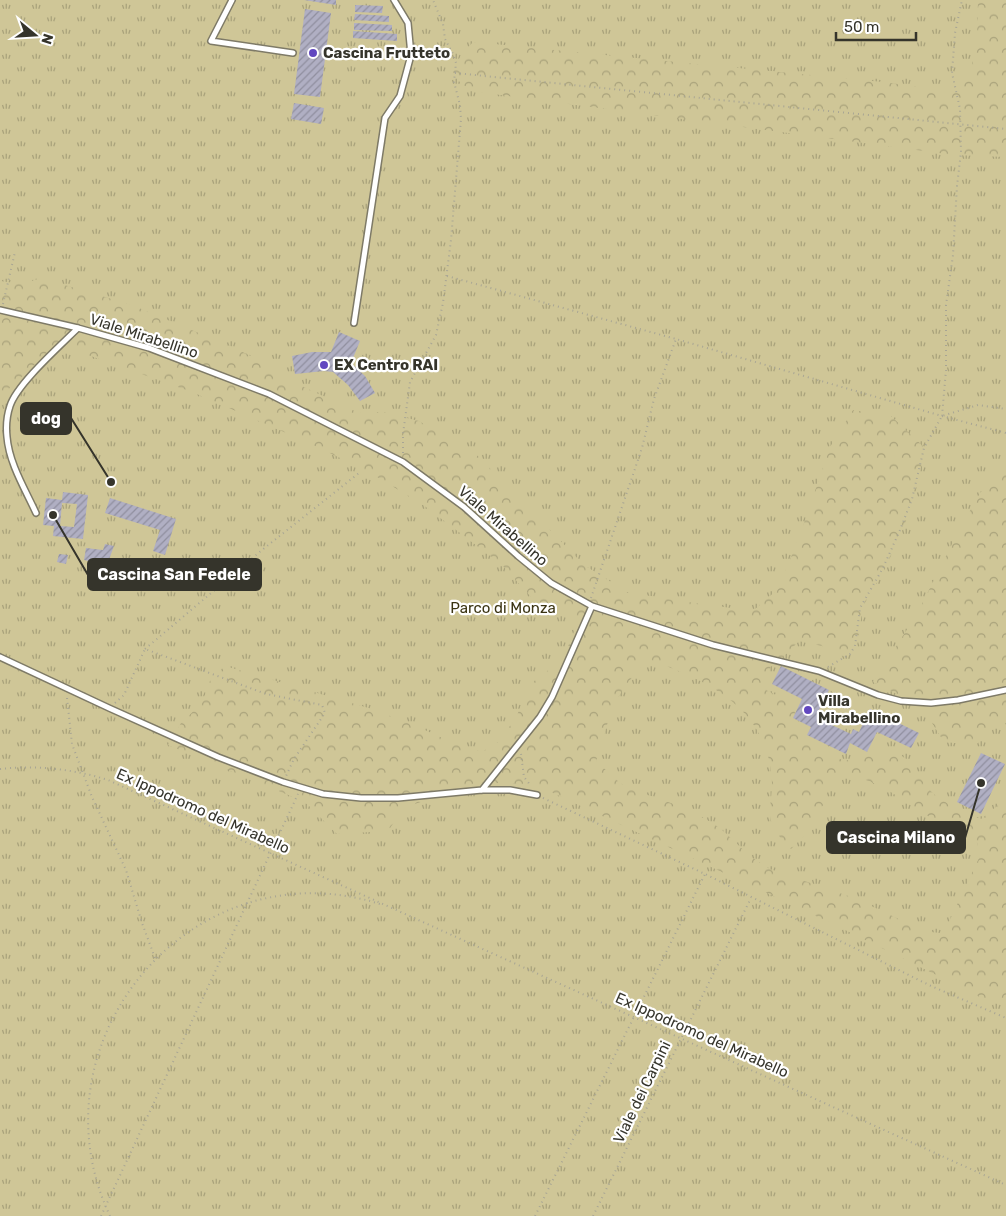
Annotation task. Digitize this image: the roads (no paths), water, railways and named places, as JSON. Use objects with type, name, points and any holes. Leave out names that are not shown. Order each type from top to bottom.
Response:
[{"type":"lane","points":[[232,0],[211,41],[293,53]]},
{"type":"lane","points":[[354,323],[385,118],[400,96],[411,55],[408,23],[394,0]]},
{"type":"lane","name":"Viale Mirabellino","points":[[1,311],[78,328],[149,348],[269,394],[403,462],[464,507],[551,583],[590,606],[713,644],[819,671],[878,695],[901,702],[930,703],[958,700],[1006,690]]},
{"type":"lane","points":[[36,513],[12,460],[7,438],[10,406],[19,390],[78,328]]},
{"type":"lane","points":[[482,790],[540,717],[552,697],[590,606]]},
{"type":"lane","points":[[0,657],[218,756],[283,782],[324,794],[361,798],[398,798],[482,790],[510,790],[537,795]]},
{"type":"place","name":"Cascina Frutteto","points":[[313,53]]},
{"type":"place","name":"EX Centro RAI","points":[[324,365]]},
{"type":"place","name":"dog","points":[[111,482]]},
{"type":"place","name":"Cascina San Fedele","points":[[53,515]]},
{"type":"place","name":"Villa Mirabellino","points":[[808,710]]},
{"type":"place","name":"Cascina Milano","points":[[981,783]]},
{"type":"park label","name":"Parco di Monza","points":[[503,608]]}]
